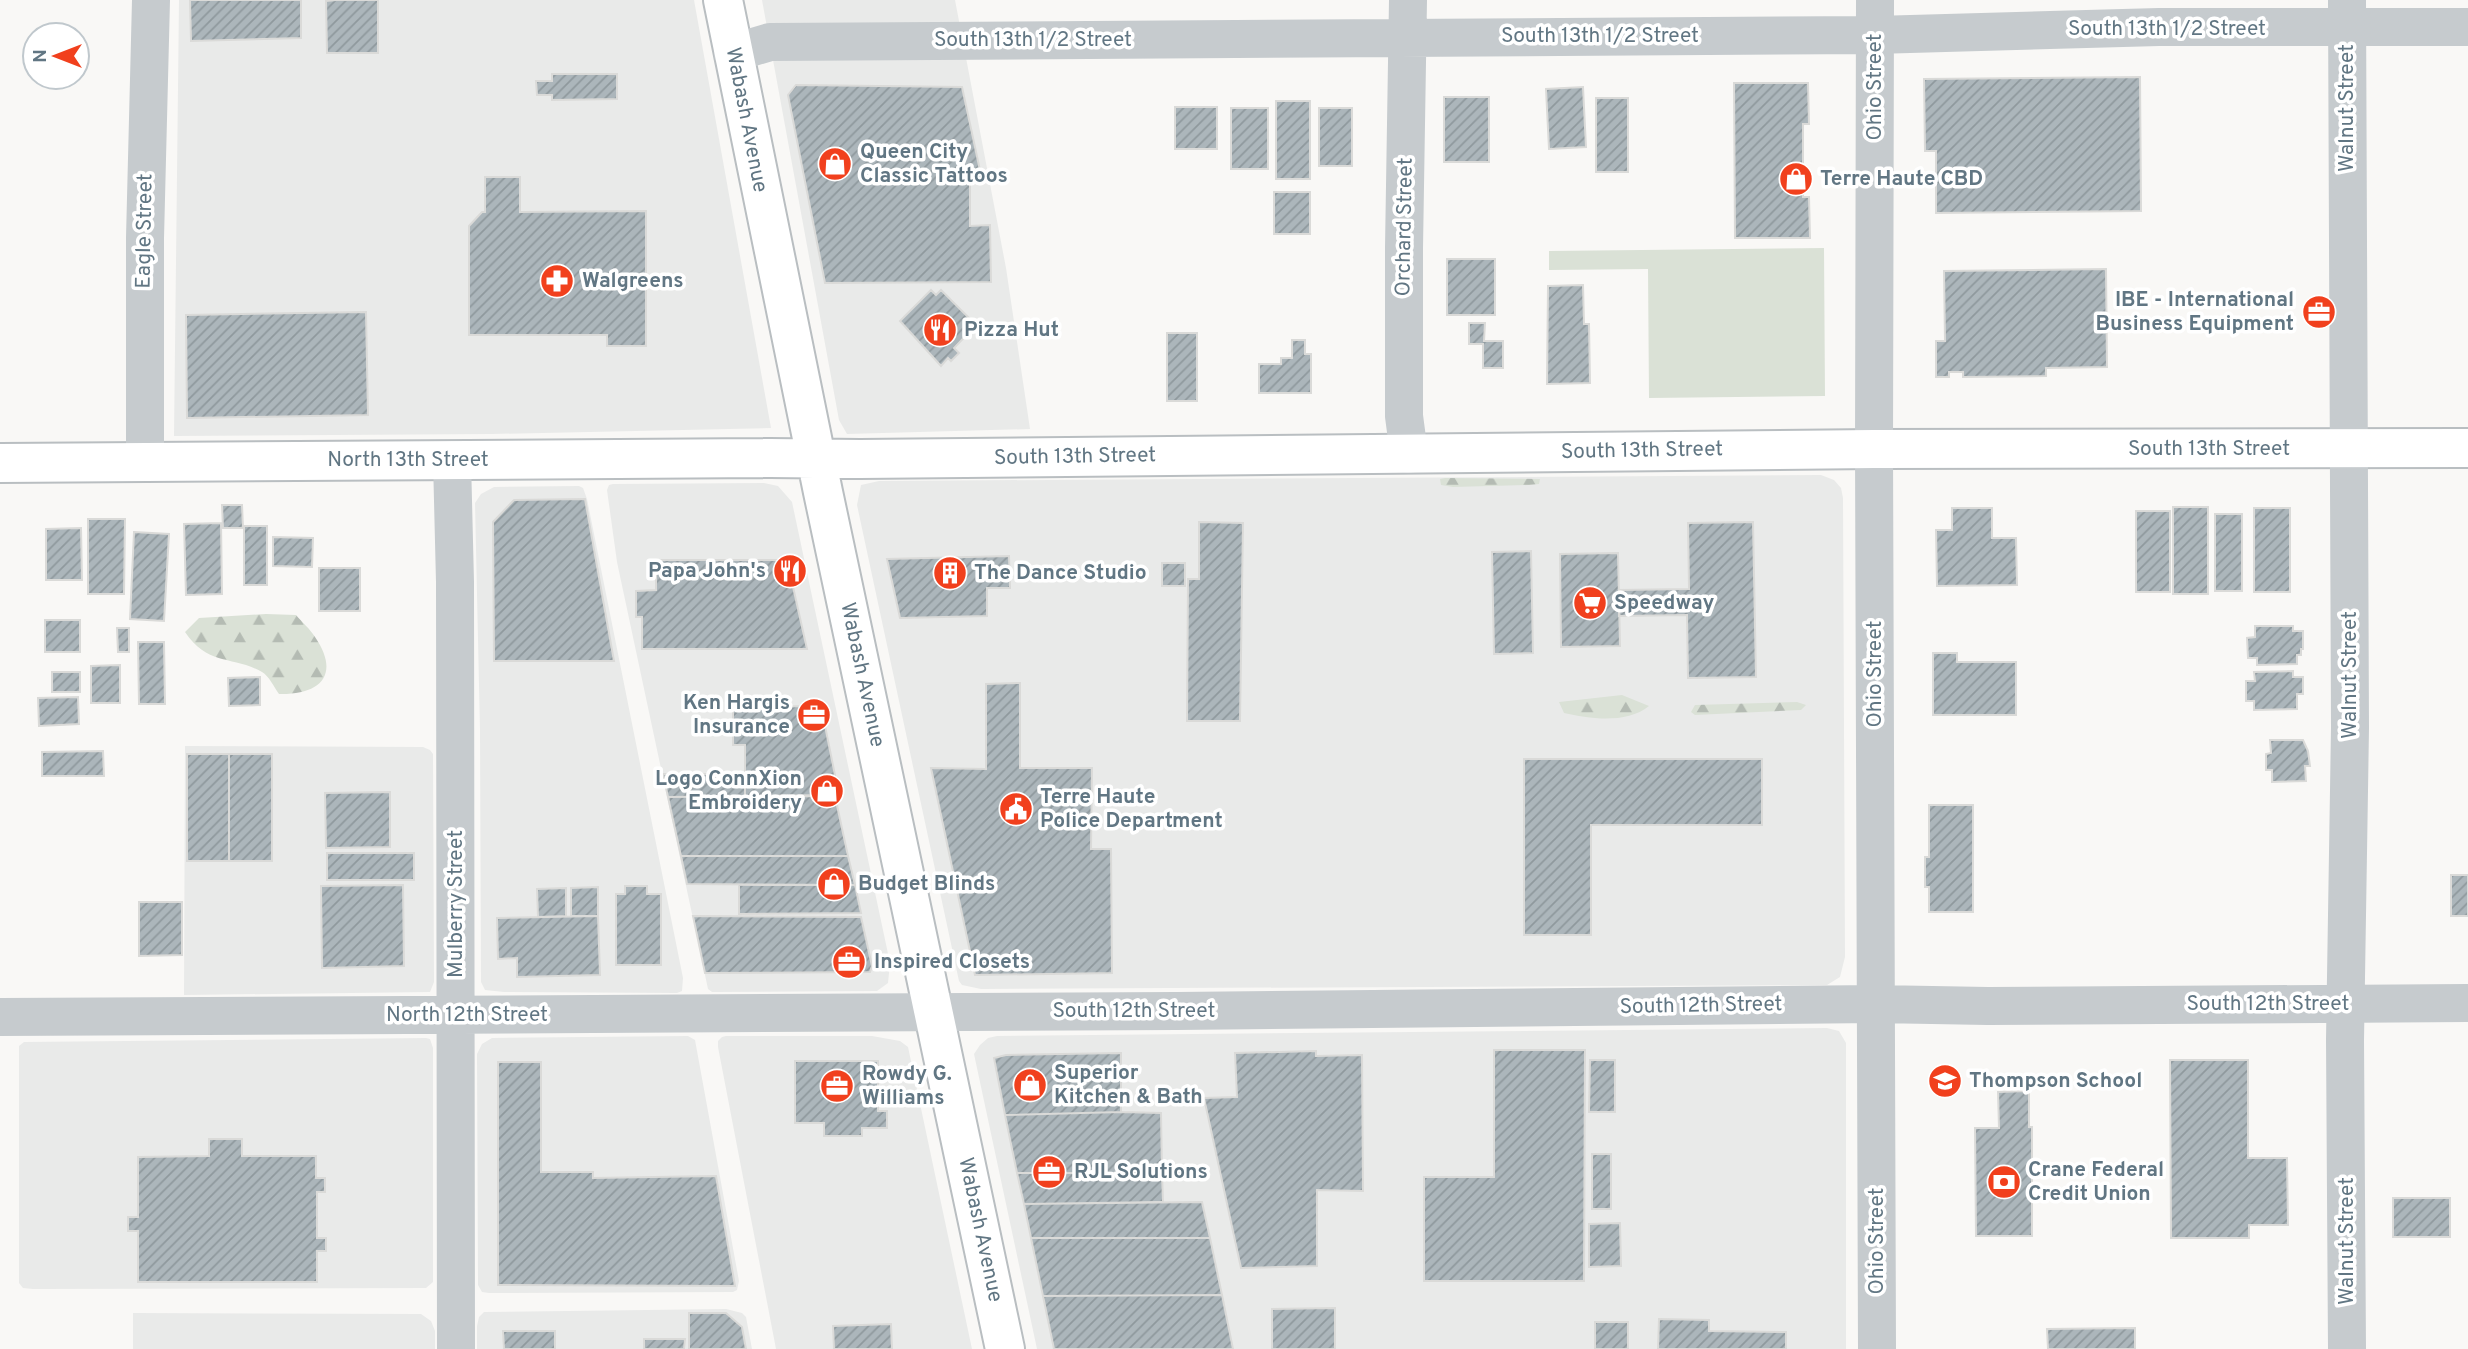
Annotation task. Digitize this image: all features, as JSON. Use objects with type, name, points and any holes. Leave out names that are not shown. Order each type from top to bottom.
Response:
[{"type":"main road","name":"Wabash Avenue","points":[[723,0],[816,458],[1005,1349]]},
{"type":"main road","name":"South 13th Street","points":[[816,458],[1874,449],[2468,448]]},
{"type":"main road","name":"North 13th Street","points":[[0,463],[816,458]]},
{"type":"street","name":"Eagle Street","points":[[145,462],[144,249],[151,0]]},
{"type":"street","name":"South 13th 1/2 Street","points":[[733,53],[770,42],[1408,18],[1875,18],[2159,27],[2347,14],[2468,27]]},
{"type":"street","name":"Walnut Street","points":[[2347,14],[2350,728],[2346,1004],[2347,1349]]},
{"type":"street","name":"Orchard Street","points":[[1408,18],[1404,416],[1409,454]]},
{"type":"street","name":"Ohio Street","points":[[1875,18],[1877,1349]]},
{"type":"street","name":"Mulberry Street","points":[[452,460],[455,582],[456,1349]]},
{"type":"street","name":"South 12th Street","points":[[933,1012],[1876,1004],[1988,1006],[2468,1003]]},
{"type":"street","name":"North 12th Street","points":[[0,1017],[933,1012]]},
{"type":"shaded area","points":[[179,0],[694,0],[771,428],[492,434],[174,436]]},
{"type":"shaded area","points":[[762,0],[955,0],[1006,268],[1030,429],[847,434],[839,420]]},
{"type":"shaded area","points":[[1821,475],[1834,480],[1841,488],[1843,498],[1845,957],[1840,977],[1827,985],[981,989],[962,985],[959,981],[857,505],[861,485],[879,481]]},
{"type":"shaded area","points":[[764,483],[778,486],[792,502],[890,963],[888,983],[877,991],[712,992],[708,989],[617,562],[607,490],[609,485],[613,484]]},
{"type":"shaded area","points":[[494,487],[583,488],[587,499],[683,978],[682,991],[677,993],[504,992],[485,990],[481,982],[480,730],[475,503],[481,494]]},
{"type":"shaded area","points":[[185,746],[423,747],[430,750],[433,754],[434,982],[430,992],[184,995]]},
{"type":"shaded area","points":[[1827,1028],[1839,1031],[1846,1043],[1846,1349],[1037,1349],[974,1054],[988,1038],[997,1036]]},
{"type":"shaded area","points":[[688,1036],[695,1040],[739,1281],[737,1290],[482,1292],[478,1285],[477,1054],[482,1044],[492,1038]]},
{"type":"shaded area","points":[[726,1036],[872,1036],[900,1041],[908,1047],[972,1349],[776,1349],[718,1047],[718,1041]]},
{"type":"shaded area","points":[[430,1039],[433,1048],[433,1282],[426,1288],[33,1289],[23,1288],[19,1283],[19,1046],[24,1042]]},
{"type":"shaded area","points":[[726,1309],[742,1313],[746,1317],[752,1349],[477,1349],[477,1326],[479,1317],[484,1312]]},
{"type":"shaded area","points":[[133,1313],[421,1314],[431,1321],[435,1331],[435,1349],[133,1349]]},
{"type":"green space","points":[[1824,248],[1825,396],[1649,398],[1648,269],[1549,270],[1549,251]]},
{"type":"green space","points":[[1440,479],[1540,479],[1539,484],[1529,485],[1453,487],[1441,485]]},
{"type":"green space","points":[[296,615],[313,634],[323,650],[326,662],[326,672],[315,686],[306,691],[279,694],[262,672],[212,656],[194,643],[185,632],[199,618]]},
{"type":"green space","points":[[1622,695],[1649,706],[1630,716],[1597,718],[1564,713],[1559,702]]},
{"type":"green space","points":[[1797,702],[1806,705],[1801,710],[1695,715],[1691,712],[1695,705]]},
{"type":"building","points":[[190,0],[301,0],[301,38],[191,41]]},
{"type":"building","points":[[378,0],[378,53],[327,53],[326,1]]},
{"type":"building","points":[[552,74],[617,74],[617,99],[552,100],[552,95],[537,95],[536,81],[552,81]]},
{"type":"building","points":[[2140,77],[2141,211],[1936,213],[1936,151],[1925,151],[1924,79]]},
{"type":"building","points":[[1734,83],[1808,83],[1809,124],[1803,124],[1803,197],[1809,197],[1810,238],[1735,238]]},
{"type":"building","points":[[796,85],[962,87],[981,175],[970,174],[970,226],[990,225],[991,282],[825,283],[788,95]]},
{"type":"building","points":[[1583,87],[1586,147],[1549,149],[1546,89]]},
{"type":"building","points":[[1444,97],[1489,97],[1489,162],[1444,162]]},
{"type":"building","points":[[1596,98],[1628,98],[1628,172],[1596,172]]},
{"type":"building","points":[[1276,101],[1310,101],[1310,179],[1276,179]]},
{"type":"building","points":[[1175,107],[1217,107],[1217,149],[1175,149]]},
{"type":"building","points":[[1231,108],[1268,108],[1268,169],[1231,169]]},
{"type":"building","points":[[1319,108],[1352,108],[1352,166],[1319,166]]},
{"type":"building","name":"Walgreens","points":[[485,177],[520,177],[520,212],[646,211],[646,346],[607,346],[607,335],[469,335],[469,226],[485,212]]},
{"type":"building","points":[[1274,192],[1310,192],[1310,234],[1274,234]]},
{"type":"building","points":[[1447,259],[1495,259],[1495,315],[1447,315]]},
{"type":"building","points":[[2106,269],[2107,367],[2046,368],[2046,376],[1963,377],[1963,372],[1949,372],[1949,377],[1936,377],[1936,341],[1945,341],[1944,271]]},
{"type":"building","points":[[1583,285],[1584,324],[1589,324],[1590,383],[1547,384],[1548,286]]},
{"type":"building","name":"Pizza Hut","points":[[931,290],[936,295],[941,290],[976,325],[954,348],[959,353],[951,361],[948,358],[941,366],[900,321]]},
{"type":"building","points":[[366,312],[368,415],[187,418],[186,315]]},
{"type":"building","points":[[1469,323],[1485,323],[1484,341],[1503,341],[1503,368],[1483,368],[1483,344],[1469,344]]},
{"type":"building","points":[[1167,333],[1197,333],[1197,401],[1167,401]]},
{"type":"building","points":[[1292,340],[1305,340],[1305,354],[1311,354],[1311,393],[1259,393],[1259,364],[1281,364],[1281,358],[1292,358]]},
{"type":"building","points":[[585,499],[614,661],[494,661],[493,522],[514,500]]},
{"type":"building","points":[[222,505],[242,505],[243,528],[223,528]]},
{"type":"building","points":[[2173,507],[2208,507],[2208,594],[2173,594]]},
{"type":"building","points":[[1952,508],[1992,508],[1992,538],[2016,538],[2017,585],[1937,586],[1936,530],[1952,530]]},
{"type":"building","points":[[2254,508],[2290,508],[2290,592],[2254,592]]},
{"type":"building","points":[[2136,511],[2170,511],[2170,592],[2136,592]]},
{"type":"building","points":[[2215,514],[2242,514],[2242,591],[2215,591]]},
{"type":"building","points":[[88,519],[125,519],[124,594],[88,594]]},
{"type":"building","points":[[1199,522],[1243,523],[1240,721],[1187,721],[1188,579],[1199,579]]},
{"type":"building","name":"Speedway","points":[[1753,522],[1756,677],[1688,678],[1687,615],[1619,616],[1619,590],[1689,589],[1688,523]]},
{"type":"building","points":[[221,523],[222,594],[186,595],[184,524]]},
{"type":"building","points":[[244,526],[267,526],[267,585],[244,585]]},
{"type":"building","points":[[81,528],[82,580],[46,580],[46,529]]},
{"type":"building","points":[[134,532],[169,534],[164,621],[130,619]]},
{"type":"building","points":[[273,537],[313,538],[312,567],[273,566]]},
{"type":"building","points":[[1531,551],[1533,653],[1494,654],[1492,552]]},
{"type":"building","name":"Speedway","points":[[1618,553],[1620,646],[1561,647],[1560,554]]},
{"type":"building","name":"The Dance Studio","points":[[1009,556],[1010,588],[987,588],[987,616],[900,618],[887,559]]},
{"type":"building","points":[[656,560],[787,560],[807,649],[642,649],[642,617],[636,617],[636,591],[656,590]]},
{"type":"building","points":[[1162,563],[1185,563],[1185,586],[1162,586]]},
{"type":"building","points":[[319,568],[360,568],[360,611],[319,611]]},
{"type":"building","points":[[45,620],[80,620],[80,652],[45,652]]},
{"type":"building","points":[[2255,626],[2293,626],[2293,631],[2303,631],[2303,649],[2301,655],[2297,655],[2297,664],[2257,665],[2257,658],[2248,658],[2247,638],[2255,637]]},
{"type":"building","points":[[117,628],[129,628],[129,652],[118,652]]},
{"type":"building","points":[[138,642],[164,642],[165,704],[139,704]]},
{"type":"building","points":[[1933,653],[1957,653],[1957,662],[2016,662],[2016,715],[1933,715]]},
{"type":"building","points":[[120,665],[120,703],[91,703],[91,666]]},
{"type":"building","points":[[2293,671],[2293,677],[2303,677],[2303,694],[2297,694],[2297,709],[2254,710],[2254,701],[2246,701],[2246,681],[2255,681],[2254,672]]},
{"type":"building","points":[[52,672],[80,672],[80,692],[52,692]]},
{"type":"building","points":[[260,677],[260,705],[229,706],[228,678]]},
{"type":"building","name":"Terre Haute Police Department","points":[[1020,683],[1020,768],[1092,768],[1091,849],[1111,849],[1112,973],[975,975],[931,768],[986,769],[986,684]]},
{"type":"building","points":[[78,697],[79,724],[39,726],[38,698]]},
{"type":"building","points":[[821,706],[839,795],[745,796],[745,745],[733,745],[733,707]]},
{"type":"building","points":[[2270,740],[2303,740],[2310,766],[2305,766],[2306,781],[2272,782],[2272,770],[2266,770],[2266,754],[2271,753]]},
{"type":"building","points":[[103,751],[104,776],[42,776],[42,752]]},
{"type":"building","points":[[187,754],[229,754],[229,861],[187,861]]},
{"type":"building","points":[[229,754],[272,754],[272,861],[229,861]]},
{"type":"building","points":[[1524,759],[1762,759],[1762,825],[1591,825],[1591,935],[1524,935]]},
{"type":"building","points":[[663,774],[745,774],[745,796],[668,797]]},
{"type":"building","points":[[390,792],[390,847],[326,848],[325,793]]},
{"type":"building","points":[[835,796],[848,856],[681,856],[668,797]]},
{"type":"building","points":[[1929,805],[1973,805],[1973,912],[1929,912],[1929,887],[1925,887],[1925,857],[1929,857]]},
{"type":"building","points":[[327,853],[414,853],[414,880],[327,880]]},
{"type":"building","points":[[681,856],[848,856],[855,885],[687,884]]},
{"type":"building","points":[[2451,875],[2468,875],[2468,916],[2451,916]]},
{"type":"building","points":[[403,885],[404,966],[322,968],[321,886]]},
{"type":"building","points":[[739,885],[855,885],[861,913],[739,914]]},
{"type":"building","points":[[625,886],[647,886],[647,894],[661,894],[661,965],[616,965],[616,894],[625,894]]},
{"type":"building","points":[[598,887],[598,916],[571,916],[571,888]]},
{"type":"building","points":[[566,888],[566,916],[538,917],[537,889]]},
{"type":"building","points":[[139,902],[182,902],[182,955],[139,956]]},
{"type":"building","points":[[598,916],[600,975],[517,977],[517,958],[498,959],[497,918]]},
{"type":"building","points":[[693,916],[861,917],[872,966],[870,972],[705,973]]},
{"type":"building","points":[[1494,1050],[1585,1050],[1584,1281],[1424,1281],[1424,1177],[1494,1177]]},
{"type":"building","points":[[1316,1051],[1316,1056],[1362,1055],[1363,1191],[1317,1190],[1317,1266],[1241,1268],[1204,1098],[1237,1097],[1235,1053]]},
{"type":"building","points":[[1121,1053],[1121,1112],[1005,1115],[994,1058],[1006,1055]]},
{"type":"building","points":[[1590,1060],[1615,1060],[1615,1112],[1589,1112]]},
{"type":"building","points":[[2170,1060],[2248,1060],[2248,1158],[2287,1158],[2288,1225],[2249,1225],[2249,1238],[2171,1238]]},
{"type":"building","name":"Rowdy G. Williams","points":[[795,1061],[878,1061],[878,1111],[887,1111],[887,1128],[862,1128],[862,1136],[824,1136],[824,1123],[795,1123]]},
{"type":"building","points":[[498,1062],[541,1062],[541,1172],[593,1172],[593,1178],[716,1176],[735,1286],[498,1285]]},
{"type":"building","name":"Crane Federal Credit Union","points":[[2029,1091],[2029,1127],[2032,1127],[2032,1236],[1976,1236],[1975,1128],[1999,1128],[1998,1092]]},
{"type":"building","points":[[1161,1113],[1162,1173],[1017,1173],[1005,1115]]},
{"type":"building","points":[[209,1139],[242,1139],[242,1156],[316,1156],[316,1178],[325,1178],[325,1192],[317,1192],[317,1238],[326,1238],[326,1251],[317,1251],[317,1282],[138,1282],[138,1231],[128,1231],[128,1217],[138,1217],[138,1157],[209,1156]]},
{"type":"building","points":[[1592,1154],[1611,1154],[1611,1209],[1592,1209]]},
{"type":"building","points":[[1017,1173],[1162,1173],[1163,1202],[1024,1204]]},
{"type":"building","points":[[2393,1198],[2450,1198],[2450,1237],[2393,1237]]},
{"type":"building","points":[[1202,1202],[1210,1238],[1031,1238],[1024,1204]]},
{"type":"building","points":[[1620,1223],[1621,1266],[1589,1267],[1589,1224]]},
{"type":"building","points":[[1031,1238],[1210,1238],[1222,1295],[1043,1296]]},
{"type":"building","points":[[1222,1295],[1233,1349],[1054,1349],[1043,1296]]},
{"type":"building","points":[[1335,1308],[1335,1349],[1272,1349],[1272,1309]]},
{"type":"building","points":[[689,1313],[726,1313],[742,1327],[746,1349],[689,1349]]},
{"type":"building","points":[[1659,1319],[1709,1320],[1709,1331],[1786,1332],[1786,1349],[1658,1349]]},
{"type":"building","points":[[1595,1322],[1628,1322],[1628,1349],[1595,1349]]},
{"type":"building","points":[[891,1324],[892,1349],[834,1349],[833,1326]]},
{"type":"building","points":[[2135,1328],[2135,1349],[2048,1349],[2047,1329]]},
{"type":"building","points":[[503,1331],[555,1331],[555,1349],[504,1349]]},
{"type":"building","points":[[644,1339],[685,1339],[684,1349],[644,1349]]},
{"type":"place","name":"Queen City Classic Tattoos","points":[[835,164]]},
{"type":"place","name":"Terre Haute CBD","points":[[1796,179]]},
{"type":"place","name":"Walgreens","points":[[557,281]]},
{"type":"place","name":"IBE - International Business Equipment","points":[[2319,312]]},
{"type":"place","name":"Pizza Hut","points":[[940,330]]},
{"type":"place","name":"Papa John's","points":[[790,571]]},
{"type":"place","name":"The Dance Studio","points":[[950,573]]},
{"type":"place","name":"Speedway","points":[[1590,603]]},
{"type":"place","name":"Ken Hargis Insurance","points":[[814,715]]},
{"type":"place","name":"Logo ConnXion Embroidery","points":[[827,791]]},
{"type":"place","name":"Terre Haute Police Department","points":[[1016,809]]},
{"type":"place","name":"Budget Blinds","points":[[834,884]]},
{"type":"place","name":"Inspired Closets","points":[[849,962]]},
{"type":"place","name":"Thompson School","points":[[1945,1081]]},
{"type":"place","name":"Superior Kitchen & Bath","points":[[1030,1085]]},
{"type":"place","name":"Rowdy G. Williams","points":[[837,1086]]},
{"type":"place","name":"RJL Solutions","points":[[1049,1172]]},
{"type":"place","name":"Crane Federal Credit Union","points":[[2004,1182]]}]
